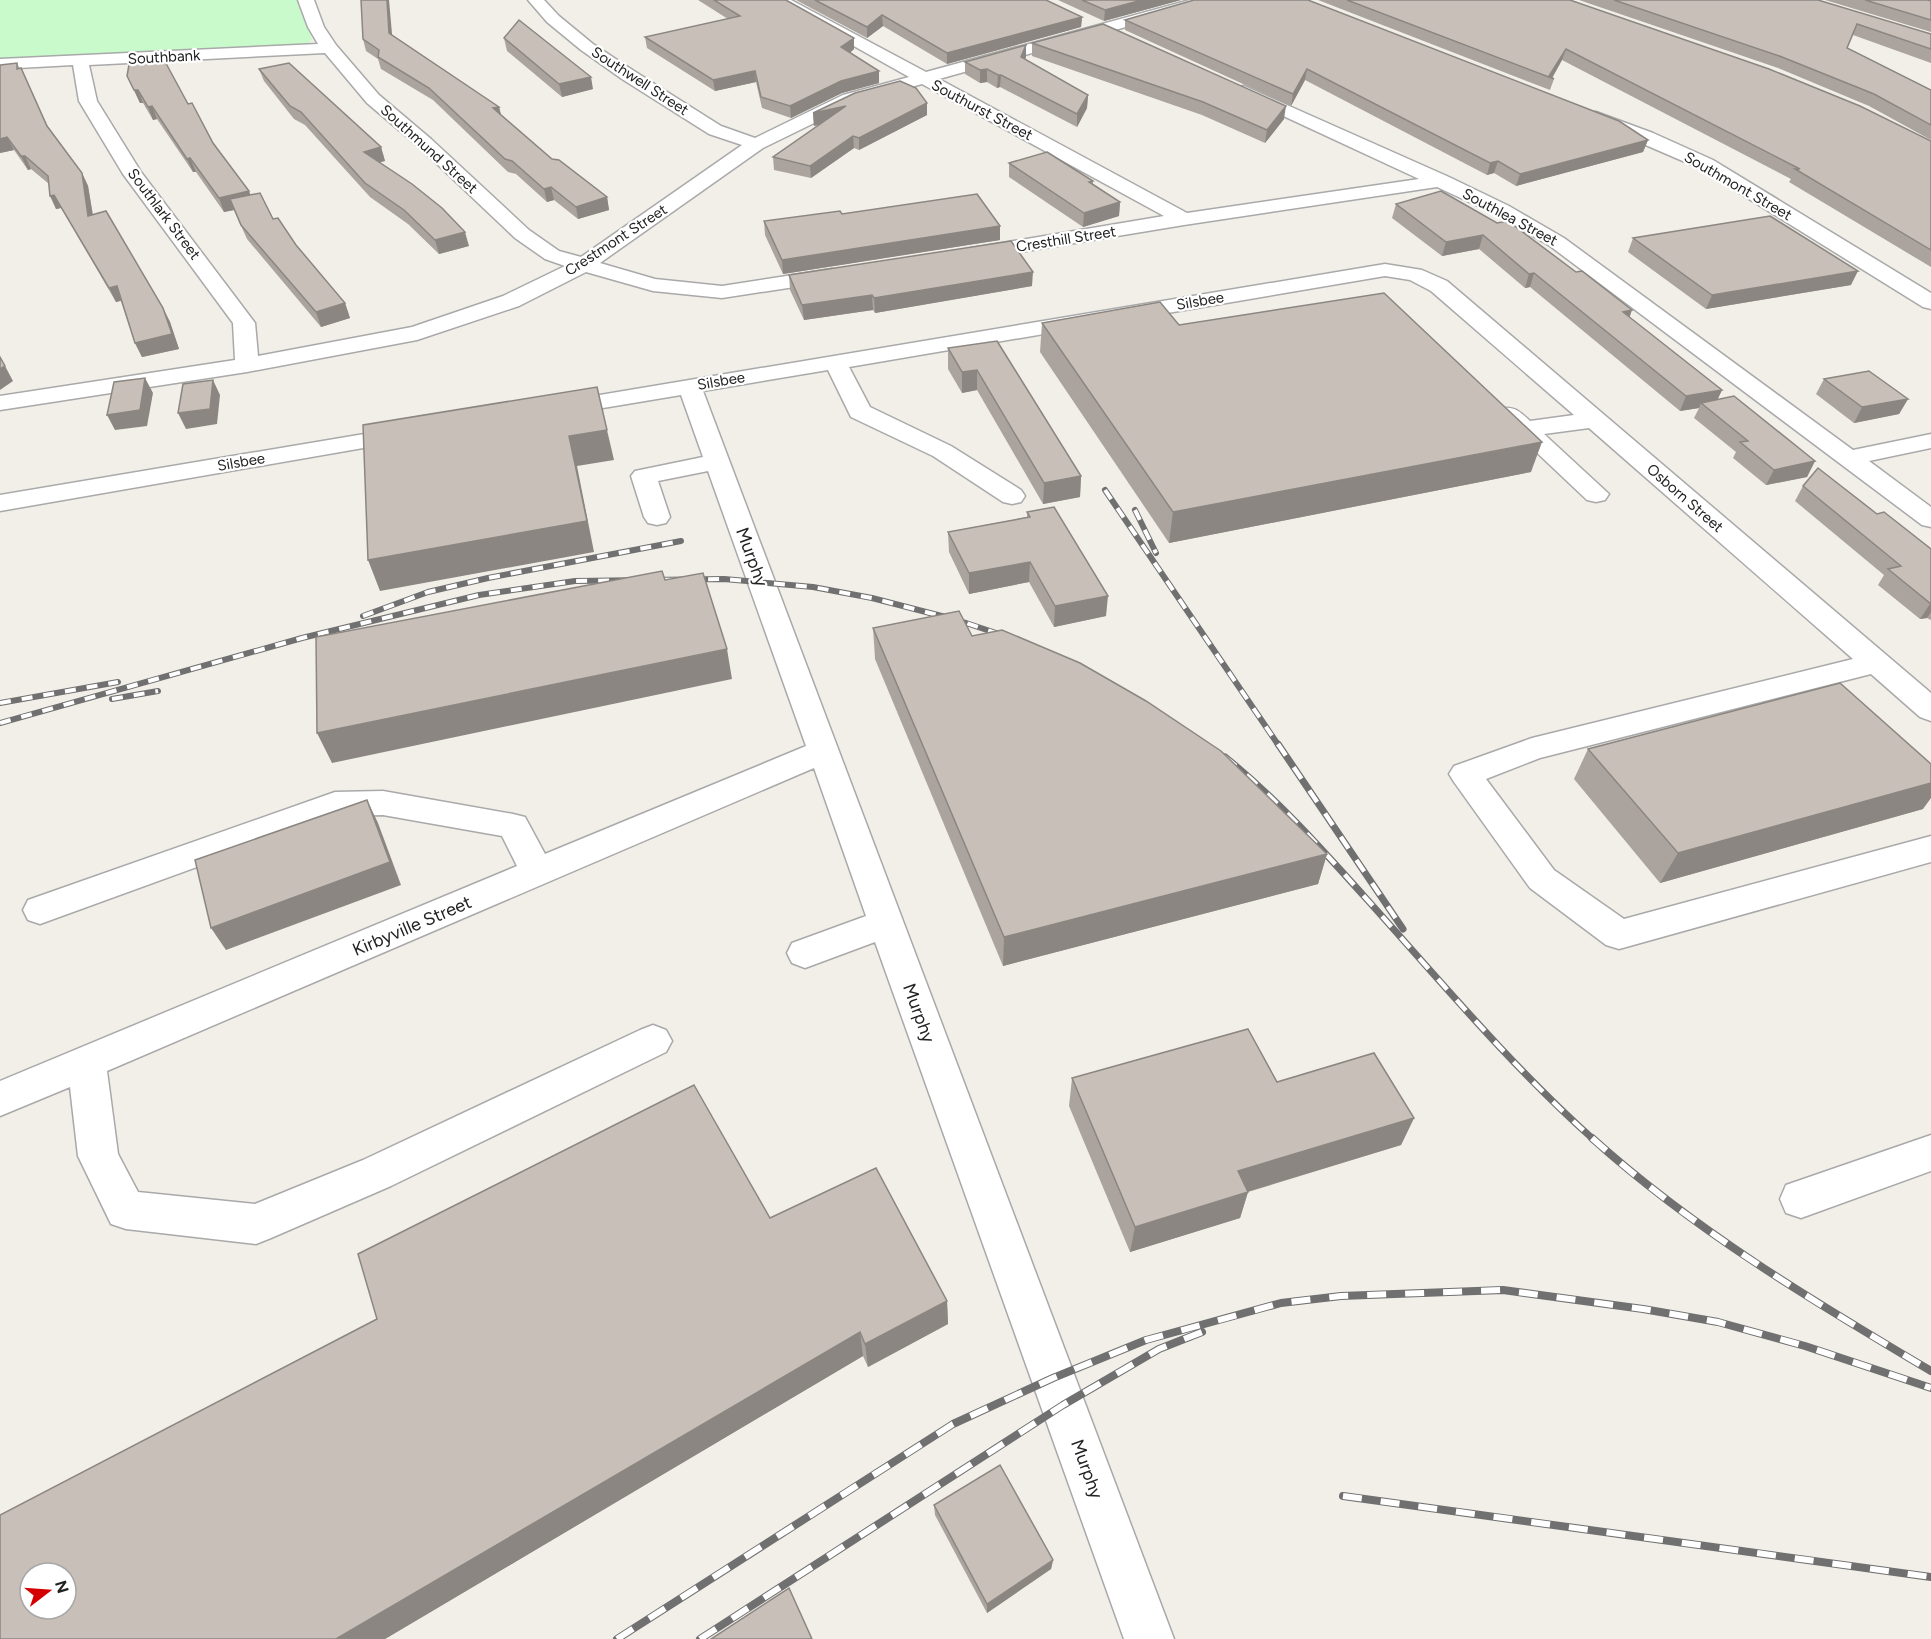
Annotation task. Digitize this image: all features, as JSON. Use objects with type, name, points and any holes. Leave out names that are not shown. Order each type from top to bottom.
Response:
[{"type":"street","name":"Southmund Street","points":[[306,0],[316,27],[329,48],[373,99],[522,234],[552,255],[585,264]]},
{"type":"street","name":"Southwell Street","points":[[536,0],[553,19],[587,47],[628,75],[715,130],[756,144]]},
{"type":"street","name":"Southurst Street","points":[[780,0],[1184,219]]},
{"type":"street","name":"Crestmont Street","points":[[0,403],[247,365],[417,333],[512,301],[585,264],[756,144],[849,99],[1207,0]]},
{"type":"street","points":[[1071,14],[1133,42]]},
{"type":"street","name":"Southbank","points":[[0,64],[329,48]]},
{"type":"street","name":"Southlark Street","points":[[80,61],[88,101],[116,147],[133,174],[244,323],[247,365]]},
{"type":"street","name":"Southlea Street","points":[[1226,83],[1442,181],[1502,210],[1557,242],[1931,519]]},
{"type":"street","name":"Southmont Street","points":[[1580,110],[1706,164],[1931,302]]},
{"type":"street","name":"Cresthill Street","points":[[947,258],[1184,219],[1442,181]]},
{"type":"street","points":[[585,264],[653,285],[722,292],[852,272]]},
{"type":"street","name":"Silsbee","points":[[529,414],[1385,270],[1415,274],[1439,286]]},
{"type":"street","points":[[1320,280],[1339,299]]},
{"type":"street","points":[[1394,294],[1439,286]]},
{"type":"street","name":"Osborn Street","points":[[1439,286],[1931,710]]},
{"type":"street","points":[[1239,294],[1255,313]]},
{"type":"street","points":[[1158,308],[1176,328]]},
{"type":"street","points":[[835,362],[860,412],[942,451],[1012,496]]},
{"type":"street","name":"Murphy","points":[[690,387],[1149,1639]]},
{"type":"street","points":[[1490,398],[1596,494]]},
{"type":"street","points":[[1525,429],[1595,420]]},
{"type":"street","name":"Silsbee","points":[[0,503],[423,431]]},
{"type":"street","points":[[1849,458],[1931,441]]},
{"type":"street","points":[[657,517],[644,476],[718,462]]},
{"type":"street","points":[[1876,663],[1532,749],[1465,774],[1542,879],[1619,935],[1931,849]]},
{"type":"street","name":"Kirbyville Street","points":[[0,1099],[823,751]]},
{"type":"street","points":[[40,910],[335,804],[383,803],[513,826],[538,873]]},
{"type":"street","points":[[805,953],[886,923]]},
{"type":"street","points":[[87,1063],[98,1156],[126,1210],[256,1224],[377,1173],[653,1041]]},
{"type":"street","points":[[1801,1200],[1931,1153]]},
{"type":"green space","points":[[0,0],[297,0],[312,39],[309,43],[299,46],[0,59]]},
{"type":"building","points":[[361,0],[387,0],[389,33],[499,107],[493,108],[552,159],[559,160],[607,197],[576,207],[551,187],[544,189],[512,161],[505,159],[429,88],[378,57],[379,50],[363,39]]},
{"type":"building","points":[[714,0],[786,0],[854,38],[841,47],[879,71],[841,81],[790,106],[761,97],[755,71],[713,80],[645,37],[740,16]]},
{"type":"building","points":[[815,0],[1046,0],[1082,17],[947,53],[882,15],[867,27]]},
{"type":"building","points":[[1082,0],[1142,0],[1105,10]]},
{"type":"building","points":[[1194,0],[1308,0],[1619,121],[1648,140],[1520,174],[1498,161],[1490,163],[1307,69],[1293,94],[1125,20]]},
{"type":"building","points":[[1347,0],[1570,0],[1769,69],[1860,106],[1931,141],[1931,250],[1795,169],[1800,169],[1566,49],[1549,76],[1554,79]]},
{"type":"building","points":[[1614,0],[1818,0],[1931,34],[1931,49],[1857,24],[1847,48],[1931,90],[1931,125],[1874,94],[1782,57]]},
{"type":"building","points":[[1865,0],[1928,0],[1931,1],[1931,20]]},
{"type":"building","points":[[519,20],[591,77],[559,84],[504,38]]},
{"type":"building","points":[[1103,24],[1286,106],[1267,130],[1203,102],[1032,43]]},
{"type":"building","points":[[1026,45],[1021,57],[1088,95],[1077,114],[1001,75],[987,69],[980,70],[965,62]]},
{"type":"building","points":[[162,56],[188,104],[192,103],[213,143],[249,191],[219,198],[190,158],[187,159],[152,106],[148,107],[138,90],[134,90],[127,76],[130,59]]},
{"type":"building","points":[[17,63],[17,69],[21,68],[47,126],[82,173],[88,216],[106,211],[163,308],[172,334],[135,343],[117,286],[109,288],[54,195],[50,196],[48,176],[25,156],[21,156],[7,137],[0,139],[0,65]]},
{"type":"building","points":[[289,63],[381,147],[364,152],[412,184],[442,208],[465,232],[435,240],[404,210],[365,183],[301,112],[290,106],[259,69]]},
{"type":"building","points":[[900,81],[916,88],[927,103],[859,138],[853,136],[810,166],[773,157],[846,106],[813,113],[855,93]]},
{"type":"building","points":[[1047,152],[1093,181],[1089,182],[1120,202],[1084,213],[1009,163]]},
{"type":"building","points":[[1441,191],[1497,223],[1508,221],[1576,272],[1582,271],[1632,310],[1623,312],[1722,390],[1686,396],[1534,273],[1529,274],[1483,235],[1446,242],[1396,204]]},
{"type":"building","points":[[260,193],[273,219],[278,218],[296,245],[345,303],[316,312],[241,225],[230,199]]},
{"type":"building","points":[[977,194],[1000,226],[782,260],[764,221],[840,211],[842,214]]},
{"type":"building","points":[[1770,216],[1858,271],[1712,295],[1633,238]]},
{"type":"building","points":[[1011,241],[1033,272],[874,298],[872,295],[802,305],[789,275]]},
{"type":"building","points":[[1384,293],[1542,442],[1173,512],[1042,323],[1160,302],[1179,325]]},
{"type":"building","points":[[997,341],[1081,476],[1044,483],[977,370],[962,372],[948,348]]},
{"type":"building","points":[[0,357],[5,366],[0,369]]},
{"type":"building","points":[[1869,371],[1908,399],[1862,407],[1824,379]]},
{"type":"building","points":[[145,378],[140,410],[107,415],[114,382]]},
{"type":"building","points":[[213,380],[210,409],[178,413],[183,384]]},
{"type":"building","points":[[597,387],[607,430],[569,436],[587,521],[368,560],[363,425]]},
{"type":"building","points":[[1734,396],[1815,461],[1774,470],[1740,442],[1748,441],[1701,403]]},
{"type":"building","points":[[1818,468],[1877,514],[1884,512],[1931,549],[1931,604],[1888,569],[1901,566],[1803,486]]},
{"type":"building","points":[[1054,507],[1108,596],[1055,606],[1030,562],[969,573],[948,532],[1030,517],[1027,512]]},
{"type":"building","points":[[662,571],[665,580],[703,573],[727,649],[317,733],[316,637]]},
{"type":"building","points":[[959,611],[972,636],[1002,630],[1080,663],[1146,701],[1221,751],[1327,854],[1004,937],[873,628]]},
{"type":"building","points":[[1840,683],[1931,764],[1931,783],[1678,853],[1588,749]]},
{"type":"building","points":[[367,800],[390,862],[211,928],[195,860]]},
{"type":"building","points":[[1248,1029],[1277,1082],[1374,1053],[1414,1118],[1238,1171],[1248,1192],[1135,1227],[1072,1078]]},
{"type":"building","points":[[694,1085],[770,1218],[876,1168],[947,1301],[865,1344],[860,1332],[336,1639],[0,1639],[0,1515],[377,1319],[358,1254]]},
{"type":"building","points":[[1000,1465],[1053,1560],[987,1604],[934,1505]]},
{"type":"building","points":[[789,1588],[812,1639],[711,1639]]},
{"type":"railway","points":[[1105,490],[1279,746]]},
{"type":"railway","points":[[1135,510],[1156,553]]},
{"type":"railway","points":[[363,616],[428,592],[488,578],[681,541]]},
{"type":"railway","points":[[0,723],[302,638],[479,595],[575,581],[724,579],[813,587],[872,598],[957,620],[1008,637]]},
{"type":"railway","points":[[0,703],[118,682]]},
{"type":"railway","points":[[112,699],[158,691]]},
{"type":"railway","points":[[1278,744],[1403,929]]},
{"type":"railway","points":[[1225,757],[1297,823],[1504,1051],[1562,1111],[1593,1139]]},
{"type":"railway","points":[[1592,1138],[1631,1172],[1713,1234],[1799,1291],[1931,1371]]},
{"type":"railway","points":[[617,1639],[953,1424],[1053,1378],[1146,1340],[1281,1303],[1341,1296],[1503,1290],[1643,1309],[1718,1322],[1805,1346],[1931,1388]]},
{"type":"railway","points":[[700,1639],[1063,1405],[1159,1349],[1202,1332]]},
{"type":"railway","points":[[1343,1496],[1931,1577]]}]
